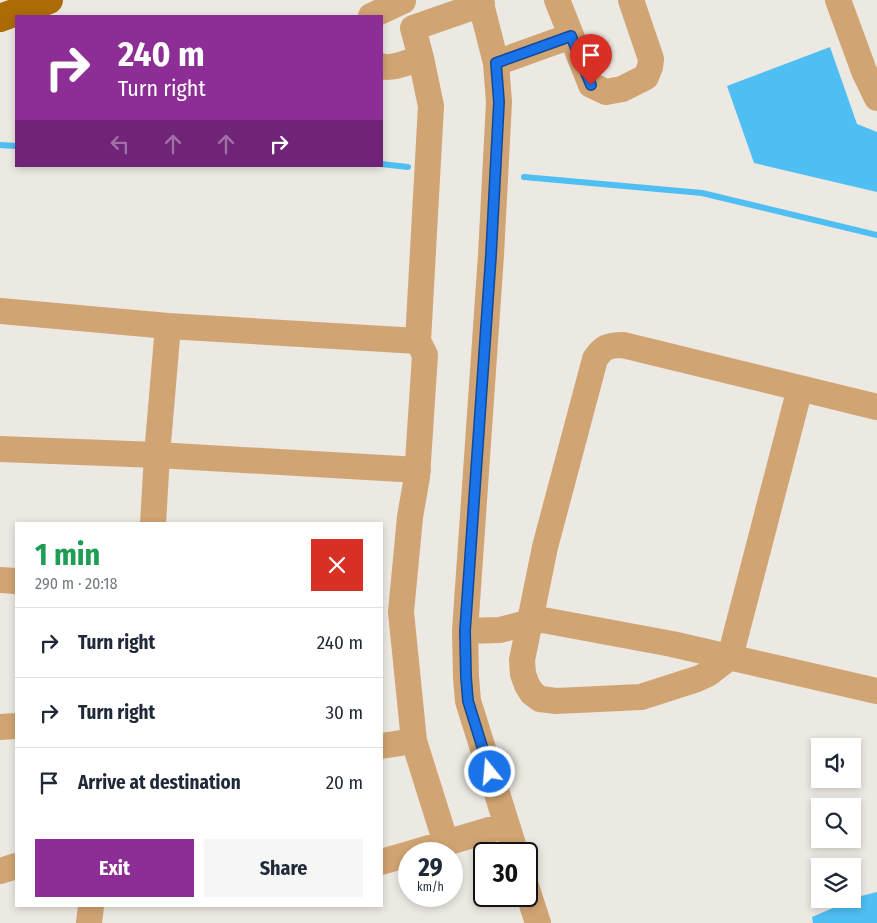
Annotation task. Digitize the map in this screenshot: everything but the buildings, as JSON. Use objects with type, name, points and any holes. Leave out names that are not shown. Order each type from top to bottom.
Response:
[{"type":"main road","points":[[0,18],[49,0]]},
{"type":"street","points":[[557,0],[591,85],[606,92],[622,89],[646,77],[650,68],[651,59],[630,0]]},
{"type":"street","points":[[838,0],[871,69],[877,98]]},
{"type":"street","points":[[373,15],[403,1],[413,28],[431,106],[418,341],[426,355],[418,470],[391,605],[401,612],[414,741],[446,842]]},
{"type":"street","points":[[413,28],[481,2],[496,63],[499,102],[491,255],[465,631],[468,701],[512,842]]},
{"type":"street","points":[[496,63],[571,36]]},
{"type":"street","points":[[383,67],[400,65],[421,58]]},
{"type":"street","points":[[0,311],[168,326],[418,341]]},
{"type":"street","points":[[153,522],[156,455],[168,326]]},
{"type":"street","points":[[800,388],[730,657],[708,674],[641,696],[556,702],[540,699],[532,693],[522,674],[522,660],[545,547],[595,359],[606,347],[623,345],[800,388],[877,407]]},
{"type":"street","points":[[0,449],[156,455],[418,470]]},
{"type":"street","points":[[0,580],[15,581]]},
{"type":"street","points":[[465,631],[500,630],[543,620],[672,644],[877,691]]},
{"type":"street","points":[[0,727],[15,726]]},
{"type":"street","points":[[383,746],[414,741]]},
{"type":"street","points":[[449,842],[506,825]]},
{"type":"street","points":[[383,861],[398,857]]},
{"type":"street","points":[[0,871],[15,866]]},
{"type":"street","points":[[89,923],[92,907]]},
{"type":"street","points":[[533,907],[538,923]]},
{"type":"water","points":[[830,47],[857,124],[877,132],[877,192],[754,163],[727,86]]},
{"type":"water","points":[[877,892],[877,923],[813,923],[812,917],[833,908],[861,908],[861,896]]},
{"type":"waterway","points":[[0,145],[15,146]]},
{"type":"waterway","points":[[383,164],[408,167]]},
{"type":"waterway","points":[[524,177],[702,193],[877,235]]},
{"type":"route","points":[[490,772],[468,701],[465,631],[491,255],[499,102],[496,63],[571,36],[591,85]]}]
